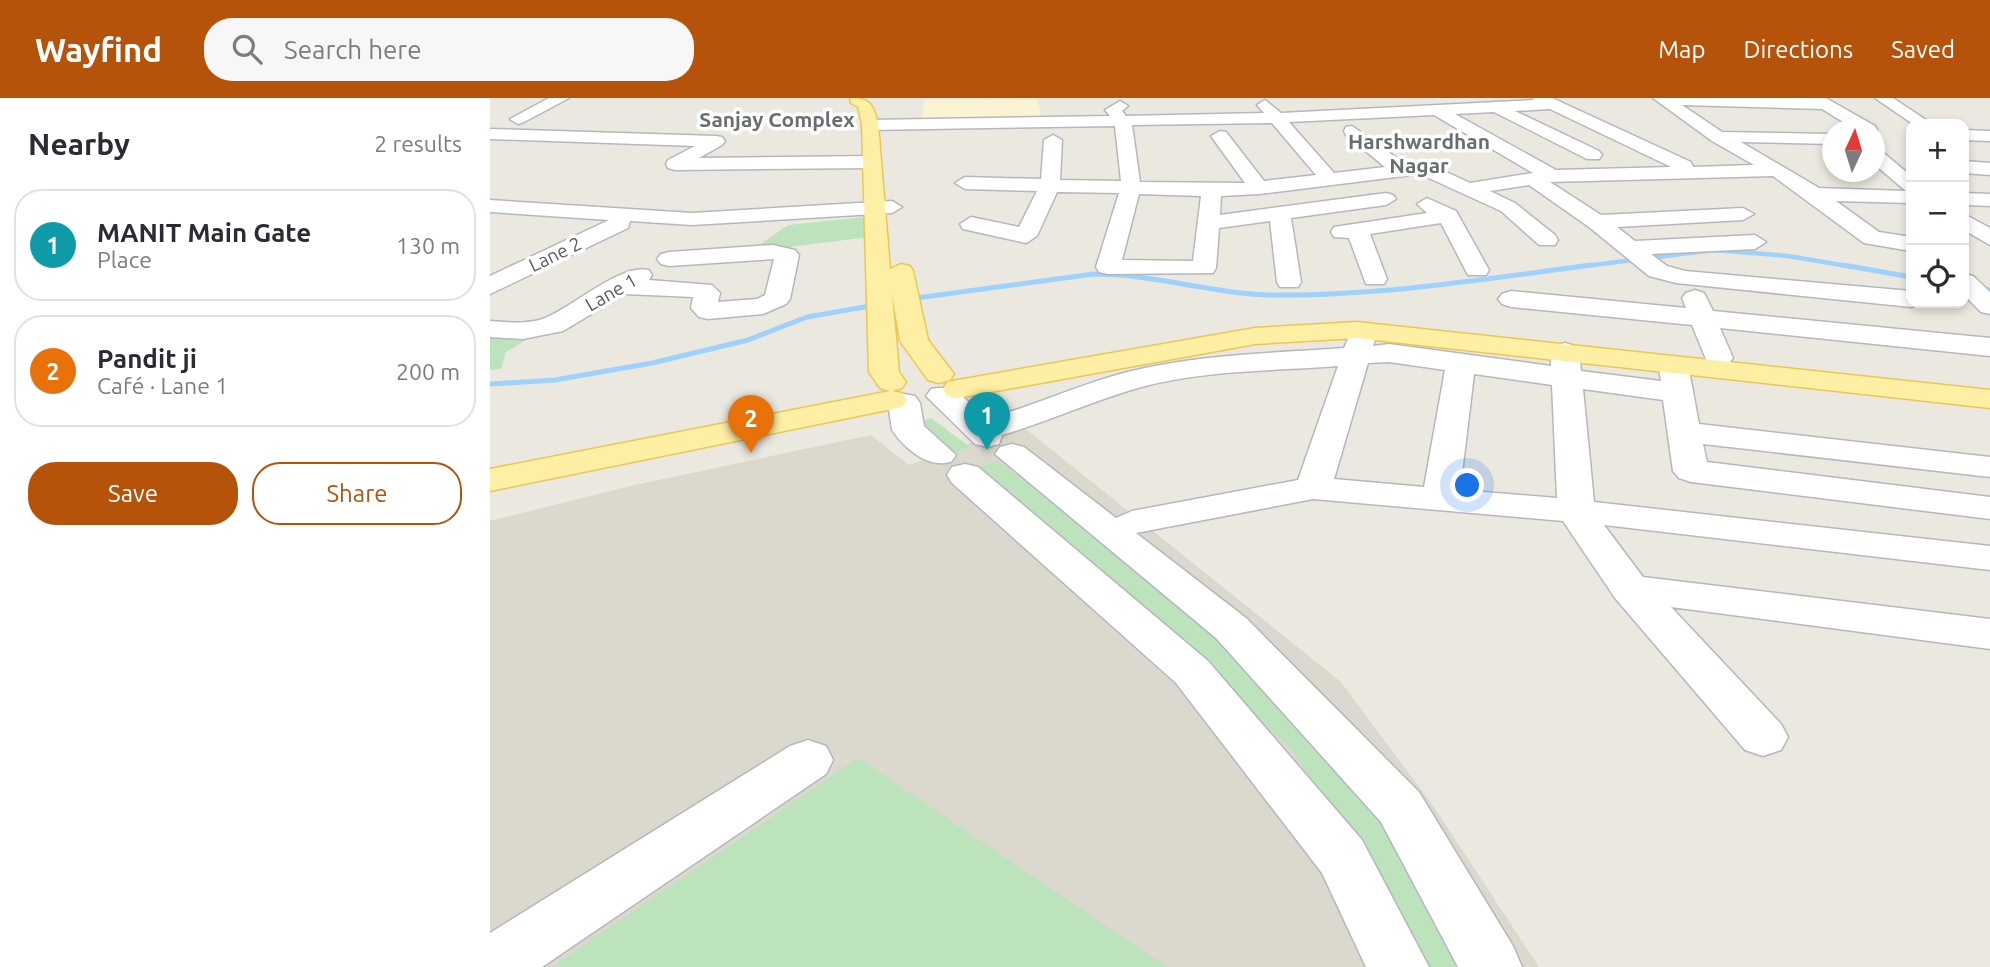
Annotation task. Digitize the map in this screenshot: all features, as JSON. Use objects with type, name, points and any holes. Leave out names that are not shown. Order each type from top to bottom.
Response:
[{"type":"main road","points":[[856,100],[865,105],[878,132],[876,208],[893,302],[914,341],[950,384]]},
{"type":"main road","points":[[878,132],[876,208],[897,244],[884,372],[893,394]]},
{"type":"main road","points":[[950,384],[1226,327],[1289,320],[1361,319],[1990,387]]},
{"type":"main road","points":[[490,464],[950,384],[1255,336],[1361,342],[1565,364]]},
{"type":"main road","points":[[1675,379],[1990,399]]},
{"type":"main road","points":[[490,480],[893,394]]},
{"type":"street","points":[[518,119],[561,98]]},
{"type":"street","points":[[1883,98],[1916,119]]},
{"type":"street","points":[[1662,99],[1821,101],[1855,119]]},
{"type":"street","points":[[1662,99],[1718,137],[1779,170],[1872,237],[1906,243]]},
{"type":"street","points":[[1256,100],[1288,100]]},
{"type":"street","points":[[1256,100],[1290,133],[1330,180]]},
{"type":"street","points":[[1095,139],[1123,130],[1276,118],[1439,111],[1546,101],[1652,152],[1705,171]]},
{"type":"street","points":[[1211,190],[1204,268],[1108,267],[1131,187],[1123,130],[1113,108],[1222,102]]},
{"type":"street","points":[[1496,107],[1593,155]]},
{"type":"street","points":[[1439,111],[1522,159],[1562,198],[1658,271],[1685,278],[1906,299]]},
{"type":"street","points":[[1530,123],[1616,118]]},
{"type":"street","points":[[958,125],[961,141],[1047,140],[1048,189],[1026,236],[1001,228],[971,224]]},
{"type":"street","points":[[815,163],[832,149],[878,132],[958,125],[1220,136],[1465,125]]},
{"type":"street","points":[[1352,131],[1402,170]]},
{"type":"street","points":[[490,134],[716,141],[675,164],[815,163],[878,132]]},
{"type":"street","points":[[1969,135],[1990,136]]},
{"type":"street","points":[[1220,136],[1259,188]]},
{"type":"street","points":[[1718,137],[1822,139]]},
{"type":"street","points":[[642,138],[605,154],[689,156]]},
{"type":"street","points":[[731,150],[832,149]]},
{"type":"street","points":[[1522,159],[1652,152]]},
{"type":"street","points":[[963,162],[974,248]]},
{"type":"street","points":[[966,190],[1259,188],[1422,168],[1473,188],[1508,207],[1547,240]]},
{"type":"street","points":[[1477,270],[1447,216],[1413,195],[1542,178],[1779,170]]},
{"type":"street","points":[[1616,195],[1705,171]]},
{"type":"street","points":[[1965,182],[1983,197]]},
{"type":"street","points":[[1870,260],[1776,186],[1851,195],[1906,197]]},
{"type":"street","points":[[1851,195],[1906,235]]},
{"type":"street","points":[[1208,223],[1399,197]]},
{"type":"street","points":[[1562,198],[1589,197]]},
{"type":"street","points":[[490,206],[620,223],[712,223],[844,214],[876,208]]},
{"type":"street","points":[[495,223],[541,214],[712,223]]},
{"type":"street","points":[[1597,222],[1743,214]]},
{"type":"street","points":[[1280,215],[1289,282]]},
{"type":"street","points":[[1285,241],[1447,216]]},
{"type":"street","name":"Lane 2","points":[[490,286],[620,223]]},
{"type":"street","name":"Lane 1","points":[[490,329],[523,331],[553,326],[669,259],[712,223]]},
{"type":"street","points":[[1357,230],[1375,279]]},
{"type":"street","points":[[1630,249],[1755,242]]},
{"type":"street","points":[[619,286],[703,290],[706,293],[704,308],[708,311],[763,306],[777,299],[787,255],[773,252],[669,259]]},
{"type":"street","points":[[1685,278],[1705,319],[1718,358]]},
{"type":"street","points":[[1511,299],[1990,347]]},
{"type":"street","points":[[976,450],[1046,412],[1111,386],[1186,369],[1361,342],[1389,353],[1461,362],[1565,364],[1675,379],[1691,471],[1990,508]]},
{"type":"street","points":[[1312,488],[1361,342]]},
{"type":"street","points":[[1440,501],[1461,362]]},
{"type":"street","points":[[1565,364],[1576,513],[1630,589],[1763,737]]},
{"type":"street","points":[[950,384],[976,450],[1192,673],[1342,857],[1398,967]]},
{"type":"street","points":[[893,394],[908,430],[976,450],[1231,628],[1400,807],[1492,967]]},
{"type":"street","points":[[1684,432],[1990,467]]},
{"type":"street","points":[[1132,522],[1312,488],[1652,518],[1990,558]]},
{"type":"street","points":[[1860,493],[1886,545]]},
{"type":"street","points":[[1630,589],[1990,634]]},
{"type":"street","points":[[500,955],[808,760]]},
{"type":"shaded area","points":[[1037,98],[1041,116],[976,122],[921,120],[925,99]]},
{"type":"shaded area","points":[[1021,425],[1341,682],[1434,807],[1539,967],[490,967],[490,521],[635,485],[871,435],[909,465]]},
{"type":"green space","points":[[865,217],[869,237],[749,252],[788,225]]},
{"type":"green space","points":[[490,338],[526,340],[506,352],[501,369],[490,370]]},
{"type":"green space","points":[[931,418],[970,447],[954,453],[924,434],[920,422]]},
{"type":"green space","points":[[998,461],[1238,648],[1380,816],[1465,967],[1418,967],[1347,835],[1292,750],[1227,689],[973,470]]},
{"type":"green space","points":[[858,758],[1167,967],[559,967],[557,963]]},
{"type":"waterway","points":[[1577,267],[1714,250],[1788,256],[1853,267]]},
{"type":"waterway","points":[[909,299],[1094,274],[1139,277],[1251,294],[1313,295],[1433,286],[1591,265]]},
{"type":"waterway","points":[[1843,265],[1906,276]]},
{"type":"waterway","points":[[1969,288],[1990,290]]},
{"type":"waterway","points":[[490,384],[555,380],[652,363],[748,340],[807,317],[876,305]]},
{"type":"place","name":"MANIT Main Gate","points":[[987,450]]},
{"type":"place","name":"Pandit ji","points":[[751,453]]},
{"type":"district","name":"Sanjay Complex","points":[[777,120]]},
{"type":"district","name":"Harshwardhan Nagar","points":[[1419,154]]}]
